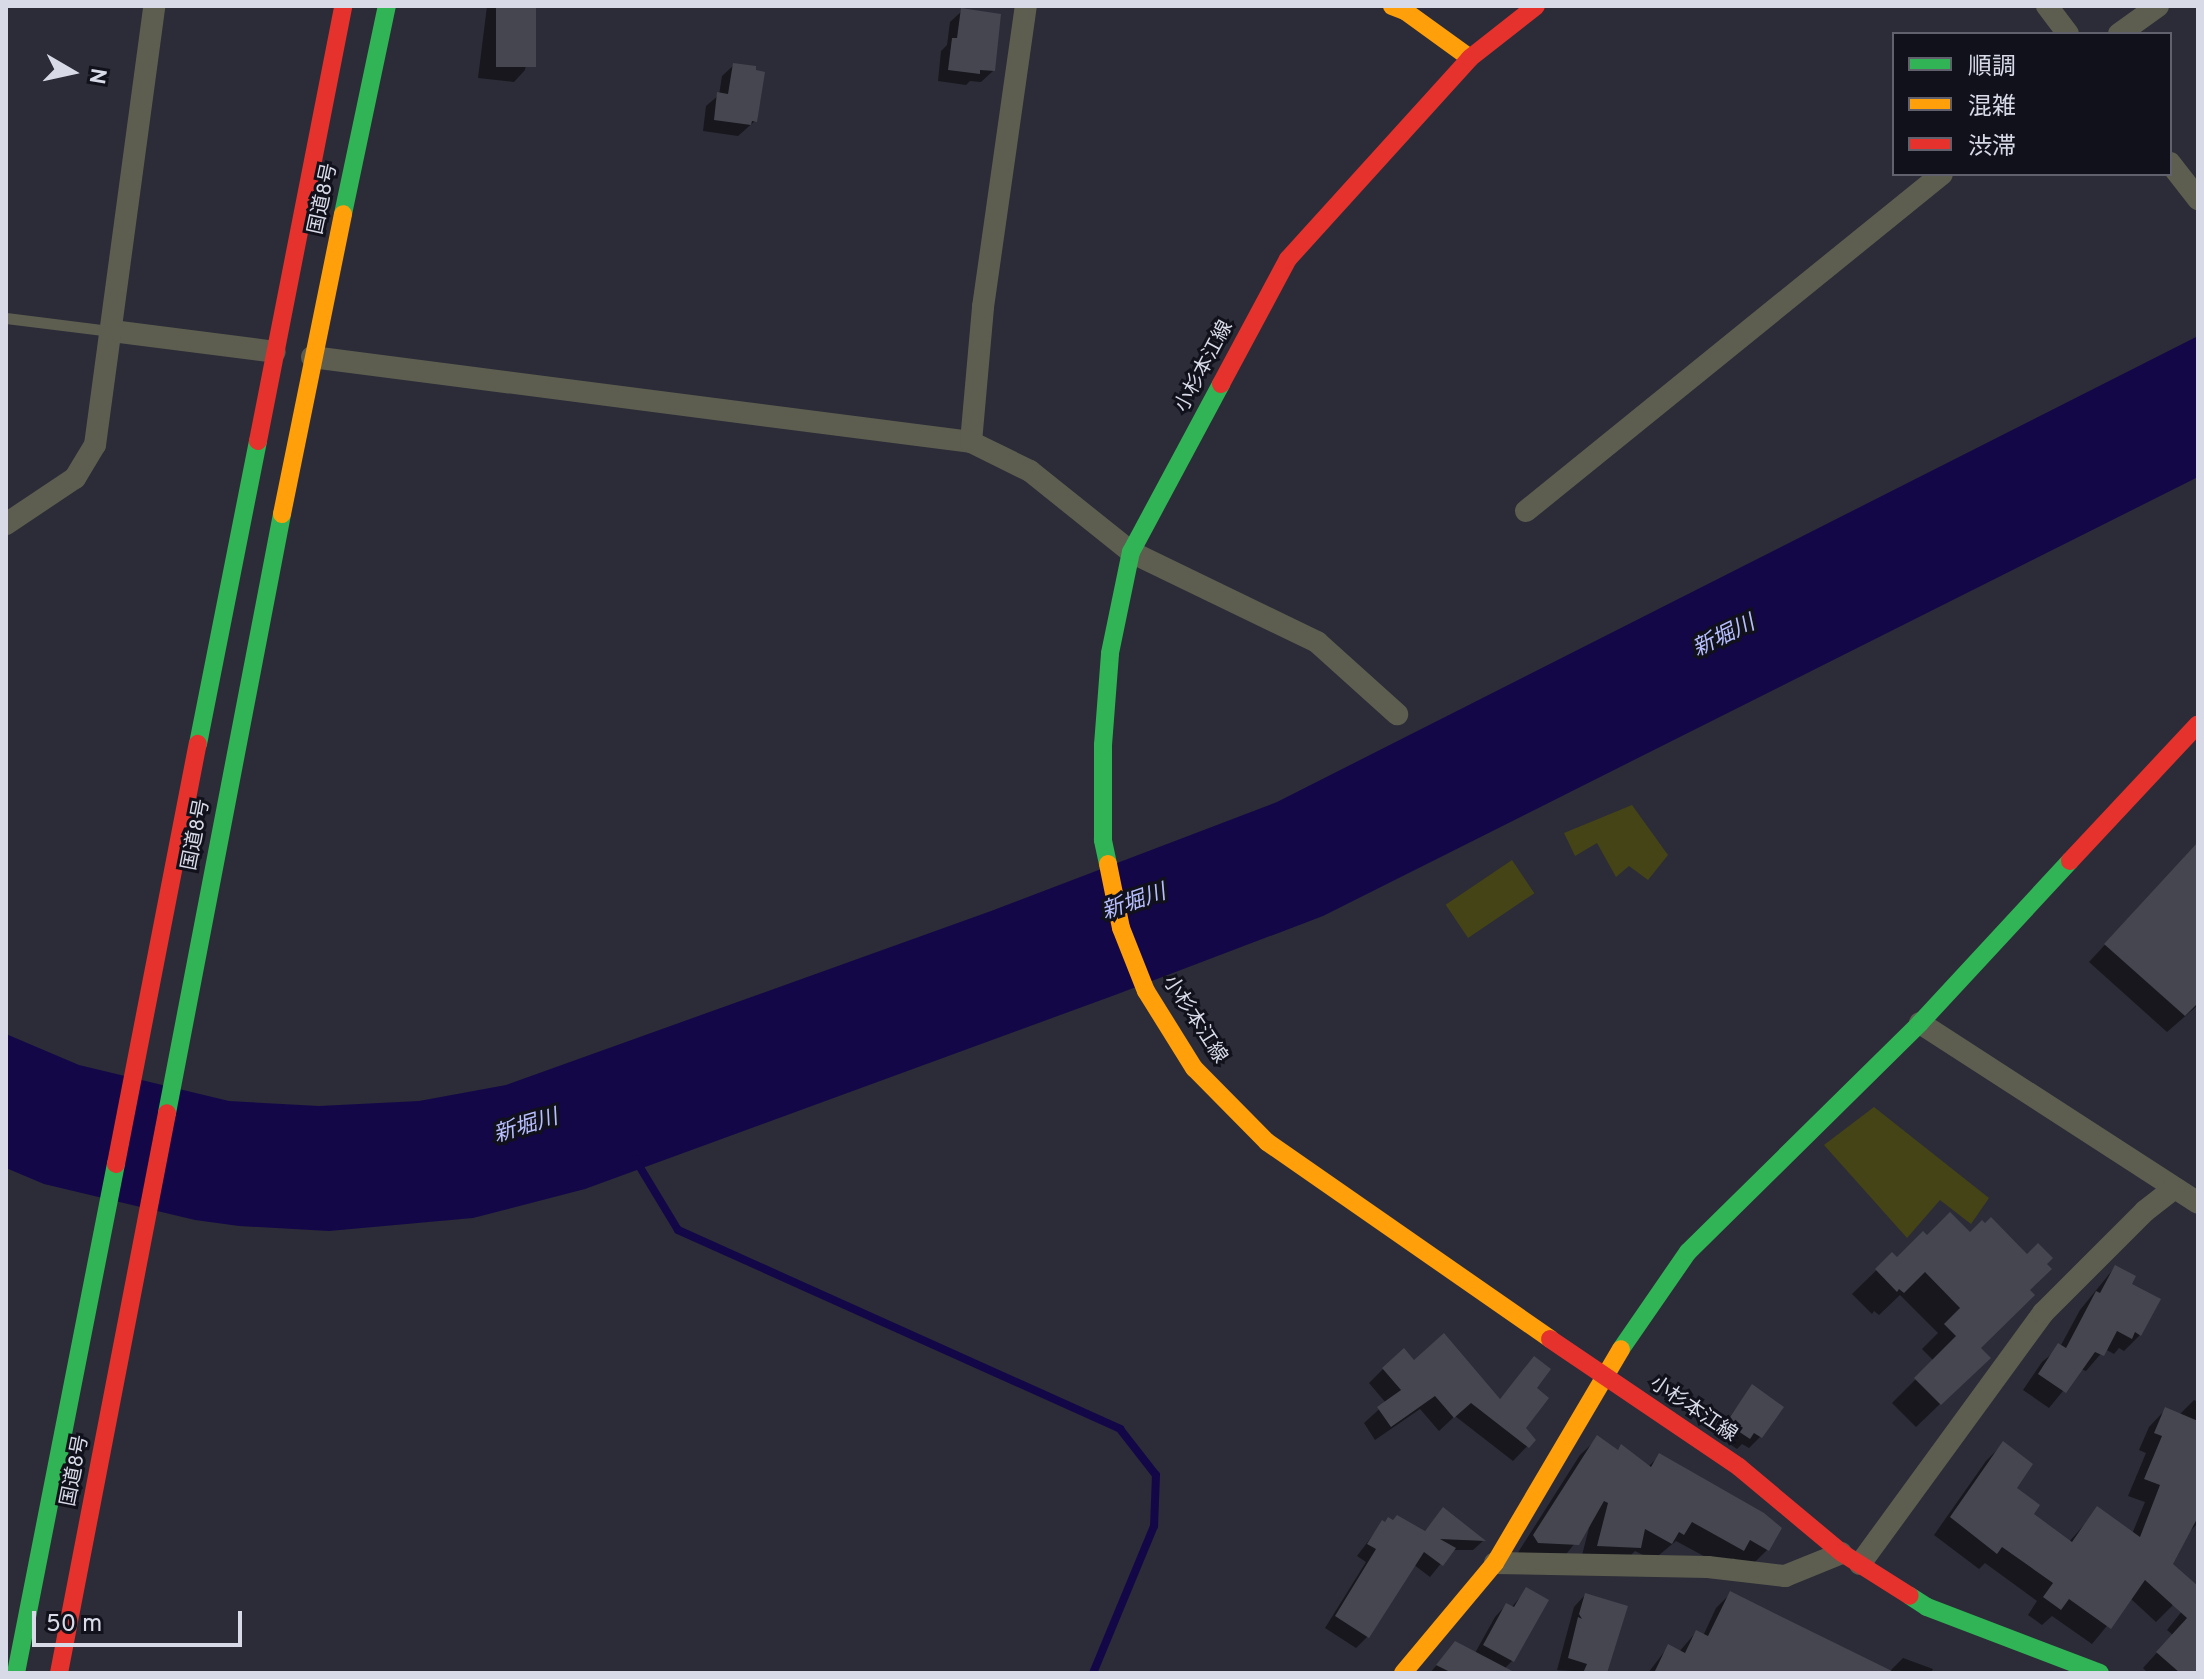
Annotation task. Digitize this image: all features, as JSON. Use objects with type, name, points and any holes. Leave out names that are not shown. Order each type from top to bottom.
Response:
[{"type":"main road","name":"国道8号","points":[[16,1673],[150,977],[343,6]]},
{"type":"main road","name":"国道8号","points":[[59,1673],[312,357],[387,6]]},
{"type":"main road","points":[[1392,6],[1405,11],[1470,58]]},
{"type":"main road","name":"小杉本江線","points":[[1536,6],[1470,58],[1288,259],[1131,552],[1110,653],[1103,745],[1105,859],[1121,928],[1146,991],[1194,1068],[1267,1142],[1357,1208],[1739,1467],[1851,1558],[1927,1607],[2100,1673]]},
{"type":"main road","points":[[1413,1670],[1495,1563],[1603,1376],[1688,1252],[1920,1023],[2173,748],[2191,746],[2198,724]]},
{"type":"street","points":[[6,524],[75,478],[95,445],[154,6]]},
{"type":"street","points":[[971,442],[983,307],[1026,6]]},
{"type":"street","points":[[2047,6],[2066,32]]},
{"type":"street","points":[[2122,32],[2158,6]]},
{"type":"street","points":[[2172,166],[2198,199]]},
{"type":"street","points":[[1526,511],[1940,176]]},
{"type":"street","points":[[112,331],[275,352]]},
{"type":"street","points":[[312,357],[971,442],[1030,471],[1131,552],[1317,642],[1397,714]]},
{"type":"street","points":[[1920,1023],[2198,1203]]},
{"type":"street","points":[[1495,1563],[1708,1567],[1785,1576],[1851,1558],[2043,1313],[2145,1211],[2174,1188]]},
{"type":"lane","points":[[6,318],[112,331]]},
{"type":"shaded area","points":[[1632,805],[1668,855],[1648,880],[1629,866],[1616,877],[1597,843],[1575,856],[1564,833]]},
{"type":"shaded area","points":[[1512,860],[1534,893],[1468,938],[1446,905]]},
{"type":"shaded area","points":[[1874,1107],[1989,1198],[1971,1224],[1940,1200],[1907,1238],[1824,1145]]},
{"type":"water","name":"新堀川","points":[[2198,336],[2198,477],[1323,916],[1115,995],[585,1189],[473,1218],[329,1231],[239,1226],[195,1220],[44,1184],[6,1168],[6,1034],[79,1065],[229,1101],[319,1106],[419,1101],[506,1085],[991,911],[1277,802]]},
{"type":"building","points":[[496,6],[536,6],[536,67],[496,67]]},
{"type":"building","points":[[961,8],[1001,14],[995,71],[980,70],[980,74],[948,70],[952,38],[957,38]]},
{"type":"building","points":[[733,63],[756,66],[756,70],[765,72],[757,122],[752,121],[751,125],[714,120],[717,92],[728,94]]},
{"type":"building","points":[[2198,842],[2198,1003],[2185,1016],[2104,944]]},
{"type":"building","points":[[1950,1212],[1970,1232],[1982,1220],[1985,1223],[1991,1217],[2027,1254],[2038,1243],[2053,1258],[2047,1264],[2052,1269],[2030,1290],[2035,1295],[1981,1348],[1991,1358],[1941,1405],[1914,1378],[1956,1336],[1944,1324],[1960,1308],[1925,1272],[1904,1293],[1899,1289],[1897,1292],[1875,1269],[1892,1252],[1897,1257],[1923,1231],[1927,1235]]},
{"type":"building","points":[[2115,1265],[2136,1276],[2132,1284],[2161,1299],[2141,1336],[2135,1332],[2132,1339],[2117,1331],[2104,1356],[2095,1352],[2066,1393],[2038,1374],[2058,1343],[2066,1348],[2096,1291],[2100,1293]]},
{"type":"building","points":[[1444,1333],[1500,1399],[1534,1356],[1551,1369],[1537,1388],[1549,1398],[1526,1428],[1536,1440],[1529,1448],[1471,1403],[1454,1418],[1435,1396],[1391,1427],[1377,1407],[1401,1390],[1382,1368],[1404,1348],[1414,1360]]},
{"type":"building","points":[[1752,1384],[1784,1407],[1762,1438],[1754,1433],[1750,1439],[1726,1423]]},
{"type":"building","points":[[2165,1407],[2198,1421],[2198,1517],[2173,1564],[2198,1586],[2198,1673],[2180,1673],[2156,1652],[2187,1618],[2145,1580],[2111,1629],[2069,1599],[2061,1610],[2043,1597],[2053,1583],[2002,1547],[1997,1554],[1950,1517],[2003,1441],[2033,1464],[2017,1488],[2040,1505],[2034,1514],[2072,1542],[2097,1506],[2140,1537],[2160,1485],[2144,1479],[2162,1436],[2154,1433]]},
{"type":"building","points":[[1597,1435],[1618,1450],[1621,1444],[1651,1467],[1659,1453],[1764,1513],[1782,1528],[1769,1551],[1750,1540],[1744,1551],[1692,1522],[1684,1535],[1679,1532],[1672,1544],[1645,1529],[1641,1548],[1597,1546],[1608,1503],[1604,1501],[1579,1545],[1538,1543],[1533,1535]]},
{"type":"building","points":[[1443,1507],[1486,1541],[1440,1539],[1456,1548],[1443,1566],[1424,1552],[1369,1638],[1335,1616],[1376,1549],[1367,1544],[1382,1520],[1385,1522],[1388,1517],[1393,1520],[1397,1515],[1425,1531]]},
{"type":"building","points":[[1526,1587],[1549,1600],[1514,1662],[1483,1645],[1506,1603],[1514,1607]]},
{"type":"building","points":[[1730,1591],[1896,1673],[1654,1673],[1668,1644],[1685,1653],[1696,1630],[1708,1636]]},
{"type":"building","points":[[1585,1593],[1628,1606],[1607,1673],[1583,1673],[1587,1664],[1568,1658],[1578,1617],[1582,1619],[1579,1614]]},
{"type":"building","points":[[1455,1641],[1516,1673],[1452,1673],[1436,1665]]},
{"type":"waterway","points":[[635,1159],[678,1230],[1120,1429],[1156,1475],[1154,1526],[1093,1673]]},
{"type":"traffic: fast","points":[[343,214],[387,6]]},
{"type":"traffic: fast","points":[[1108,864],[1103,840],[1103,745],[1110,653],[1131,552],[1221,384]]},
{"type":"traffic: fast","points":[[198,744],[258,441]]},
{"type":"traffic: fast","points":[[167,1113],[282,514]]},
{"type":"traffic: fast","points":[[1621,1349],[1688,1252],[1920,1023],[2070,861]]},
{"type":"traffic: fast","points":[[16,1673],[116,1164]]},
{"type":"traffic: fast","points":[[1910,1596],[1927,1607],[2100,1673]]},
{"type":"traffic: slow","points":[[1392,6],[1405,11],[1470,58]]},
{"type":"traffic: slow","points":[[282,514],[343,214]]},
{"type":"traffic: slow","points":[[1108,864],[1121,928],[1146,991],[1194,1068],[1267,1142],[1550,1339]]},
{"type":"traffic: slow","points":[[1403,1673],[1495,1563],[1621,1349]]},
{"type":"traffic: jam","points":[[258,441],[343,6]]},
{"type":"traffic: jam","points":[[1221,384],[1288,259],[1470,58],[1536,6]]},
{"type":"traffic: jam","points":[[2070,861],[2198,724]]},
{"type":"traffic: jam","points":[[116,1164],[198,744]]},
{"type":"traffic: jam","points":[[59,1673],[167,1113]]},
{"type":"traffic: jam","points":[[1550,1339],[1739,1467],[1842,1553],[1910,1596]]}]
